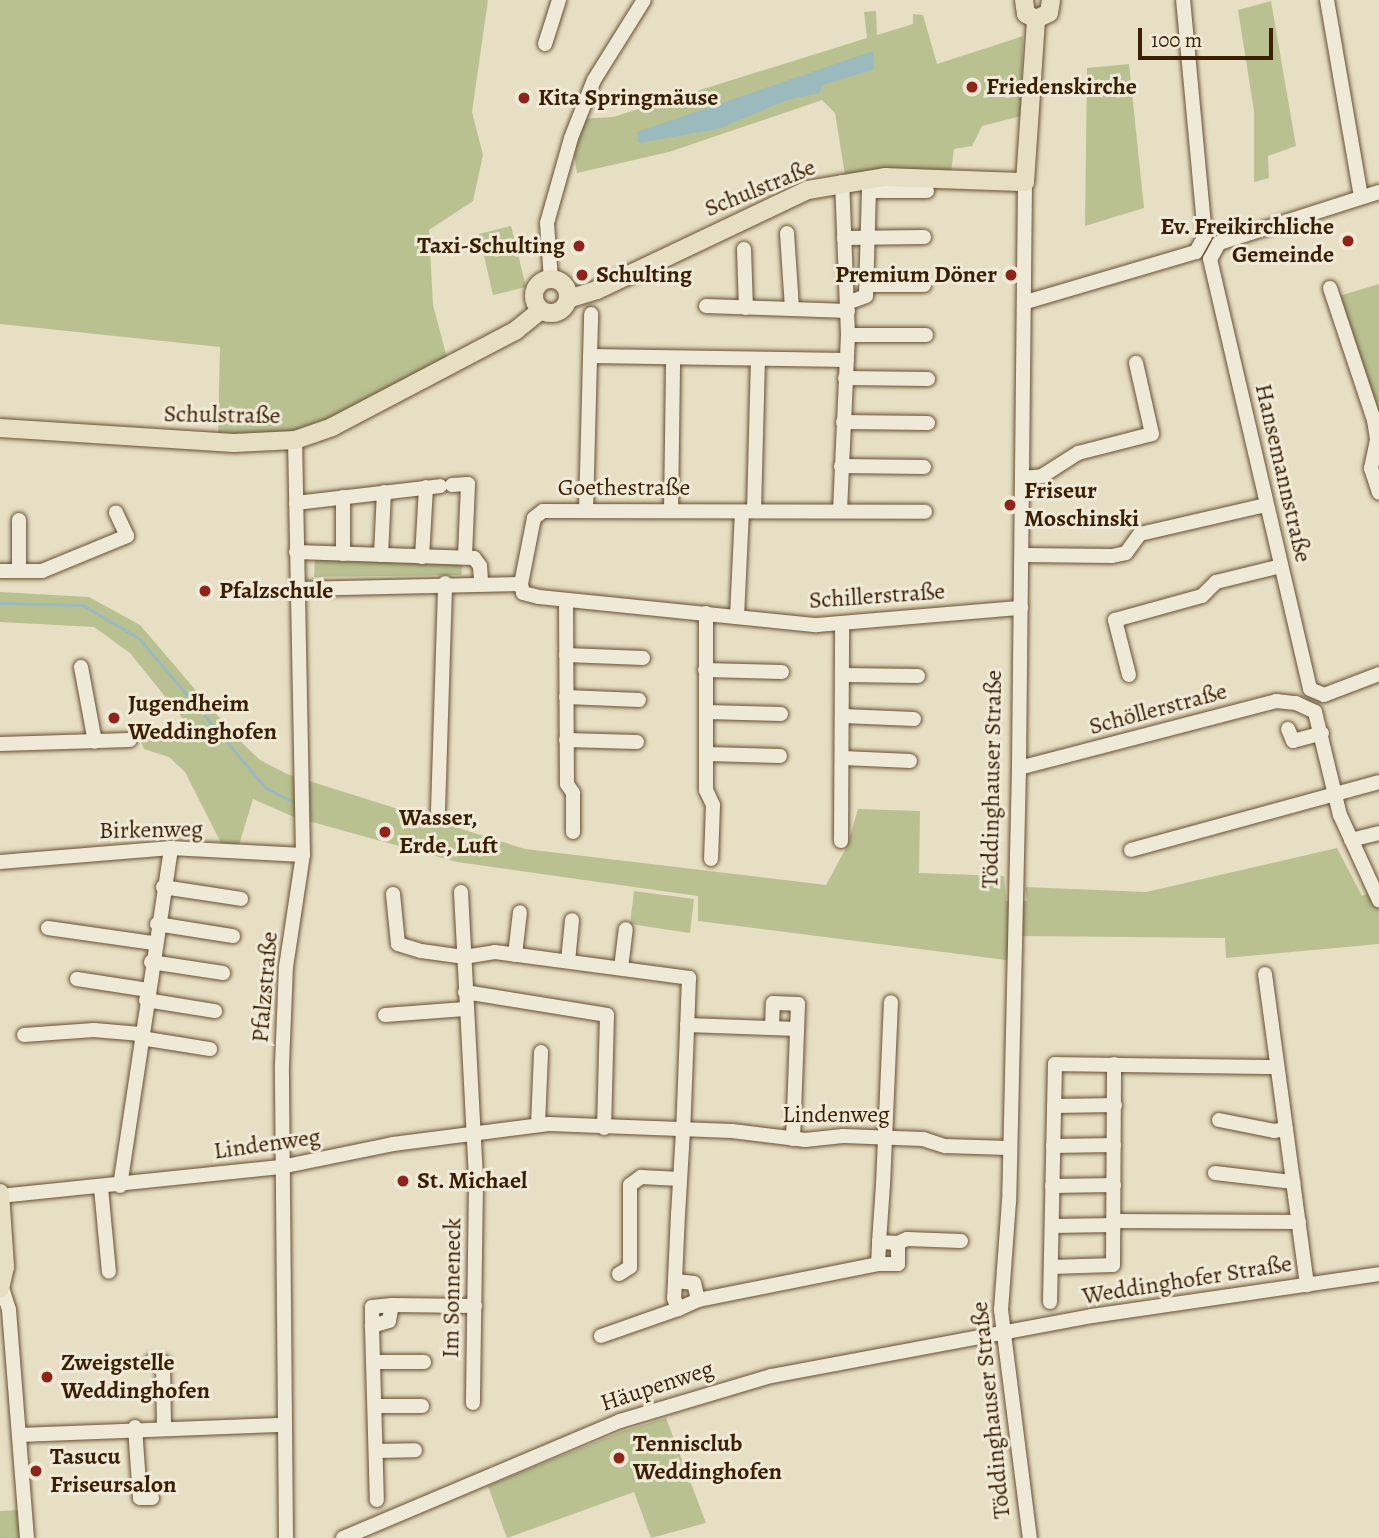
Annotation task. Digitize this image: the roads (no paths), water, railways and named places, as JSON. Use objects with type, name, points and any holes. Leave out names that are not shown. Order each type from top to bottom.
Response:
[{"type":"main road","points":[[1024,0],[1026,14],[1036,19],[1049,13],[1054,1]]},
{"type":"main road","name":"Töddinghauser Straße","points":[[1025,181],[1036,19]]},
{"type":"main road","name":"Schulstraße","points":[[568,299],[597,289],[771,205],[842,182],[906,176],[1025,181]]},
{"type":"main road","points":[[551,280],[565,287],[568,299],[560,311],[538,305],[537,288],[551,280]]},
{"type":"main road","name":"Schulstraße","points":[[0,428],[234,443],[295,440],[332,427],[503,336],[538,305]]},
{"type":"main road","points":[[0,1194],[1,1288]]},
{"type":"street","points":[[545,44],[559,0]]},
{"type":"street","points":[[551,280],[547,223],[571,138],[594,80],[645,0]]},
{"type":"street","points":[[1026,302],[1196,252],[1205,236],[1183,0]]},
{"type":"street","points":[[1327,0],[1361,197],[1379,192]]},
{"type":"street","name":"Töddinghauser Straße","points":[[1025,181],[1026,302],[1021,318],[1024,478],[1019,768],[1002,1333],[1030,1538]]},
{"type":"street","points":[[840,511],[848,335],[842,182]]},
{"type":"street","points":[[706,306],[792,309],[848,307],[863,299],[868,285],[869,191],[927,191]]},
{"type":"street","name":"Hansemannstraße","points":[[1361,197],[1219,243],[1210,259],[1310,689],[1317,692],[1339,691],[1353,680],[1379,674]]},
{"type":"street","points":[[787,233],[792,309]]},
{"type":"street","points":[[844,238],[924,237]]},
{"type":"street","points":[[744,249],[746,308]]},
{"type":"street","points":[[868,285],[924,285]]},
{"type":"street","points":[[1330,288],[1370,405],[1374,430],[1371,468],[1379,493]]},
{"type":"street","points":[[586,511],[591,314]]},
{"type":"street","points":[[848,335],[926,335]]},
{"type":"street","points":[[590,356],[847,360]]},
{"type":"street","points":[[671,511],[673,359]]},
{"type":"street","points":[[737,617],[748,511],[758,360]]},
{"type":"street","points":[[1024,478],[1042,476],[1078,453],[1152,434],[1136,363]]},
{"type":"street","points":[[845,378],[928,379]]},
{"type":"street","points":[[843,422],[928,423]]},
{"type":"street","name":"Pfalzstraße","points":[[286,1538],[281,1167],[286,967],[303,855],[295,440]]},
{"type":"street","points":[[841,466],[924,467]]},
{"type":"street","points":[[296,503],[468,484],[465,557]]},
{"type":"street","points":[[422,557],[439,486]]},
{"type":"street","points":[[382,555],[384,492]]},
{"type":"street","points":[[343,497],[343,554]]},
{"type":"street","points":[[1023,555],[1112,556],[1126,553],[1140,534],[1266,505]]},
{"type":"street","points":[[0,571],[42,571],[127,536],[116,512]]},
{"type":"street","name":"Goethestraße","points":[[521,584],[537,513],[925,512]]},
{"type":"street","points":[[19,520],[19,571]]},
{"type":"street","points":[[296,552],[465,557],[479,561],[481,582]]},
{"type":"street","points":[[1129,675],[1115,620],[1202,596],[1216,582],[1281,566]]},
{"type":"street","points":[[297,589],[481,582],[521,584]]},
{"type":"street","points":[[438,811],[445,583]]},
{"type":"street","name":"Schillerstraße","points":[[521,584],[526,595],[842,625],[1021,608]]},
{"type":"street","points":[[566,600],[566,740],[573,832]]},
{"type":"street","points":[[706,613],[706,790],[713,805],[711,859]]},
{"type":"street","points":[[841,841],[842,625]]},
{"type":"street","points":[[566,655],[643,658]]},
{"type":"street","points":[[81,667],[96,742]]},
{"type":"street","points":[[705,670],[782,672]]},
{"type":"street","points":[[843,675],[918,676]]},
{"type":"street","points":[[566,697],[639,700]]},
{"type":"street","name":"Schöllerstraße","points":[[1019,768],[1276,701],[1315,712],[1322,733]]},
{"type":"street","points":[[706,712],[781,714]]},
{"type":"street","points":[[843,716],[914,719]]},
{"type":"street","points":[[1288,729],[1293,741],[1322,733],[1334,792],[1351,840],[1379,900]]},
{"type":"street","points":[[0,744],[130,740]]},
{"type":"street","points":[[566,740],[637,742]]},
{"type":"street","points":[[706,754],[780,756]]},
{"type":"street","points":[[843,758],[910,761]]},
{"type":"street","points":[[1131,850],[1334,792],[1379,782]]},
{"type":"street","points":[[1351,840],[1379,833]]},
{"type":"street","points":[[120,1186],[151,962],[171,848]]},
{"type":"street","name":"Birkenweg","points":[[0,862],[171,848],[303,855]]},
{"type":"street","points":[[163,887],[241,899]]},
{"type":"street","name":"Im Sonneneck","points":[[461,892],[471,1132],[476,1183],[473,1403]]},
{"type":"street","points":[[393,894],[398,944],[464,957],[515,955],[689,978],[675,1281],[678,1309]]},
{"type":"street","points":[[515,955],[520,912]]},
{"type":"street","points":[[568,961],[572,920]]},
{"type":"street","points":[[157,925],[233,936]]},
{"type":"street","points":[[48,928],[154,943]]},
{"type":"street","points":[[621,968],[626,929]]},
{"type":"street","points":[[151,962],[223,973]]},
{"type":"street","points":[[1265,974],[1307,1285]]},
{"type":"street","points":[[77,979],[215,1011]]},
{"type":"street","points":[[465,992],[607,1015],[604,1128]]},
{"type":"street","points":[[878,1264],[891,1002]]},
{"type":"street","points":[[772,1028],[773,1003],[798,1004],[793,1139]]},
{"type":"street","points":[[385,1015],[465,1009]]},
{"type":"street","points":[[687,1025],[797,1029]]},
{"type":"street","points":[[24,1035],[94,1030],[210,1049]]},
{"type":"street","points":[[538,1125],[541,1052]]},
{"type":"street","points":[[1050,1303],[1055,1064],[1278,1067]]},
{"type":"street","points":[[1051,1267],[1113,1265],[1114,1064]]},
{"type":"street","points":[[1054,1107],[1115,1105]]},
{"type":"street","points":[[1219,1120],[1274,1131],[1286,1129]]},
{"type":"street","name":"Lindenweg","points":[[0,1194],[101,1188],[281,1167],[471,1132],[538,1125],[683,1130],[793,1139],[885,1138],[1008,1148]]},
{"type":"street","points":[[1054,1146],[1114,1145]]},
{"type":"street","points":[[1215,1173],[1293,1182]]},
{"type":"street","points":[[619,1273],[630,1267],[630,1185],[641,1177],[680,1178]]},
{"type":"street","points":[[1052,1186],[1114,1185]]},
{"type":"street","points":[[101,1188],[109,1272]]},
{"type":"street","points":[[1052,1226],[1298,1222]]},
{"type":"street","points":[[879,1242],[898,1243],[907,1239],[961,1241]]},
{"type":"street","points":[[601,1336],[698,1300],[878,1264],[898,1264],[898,1243]]},
{"type":"street","name":"Weddinghofer Straße","points":[[1002,1333],[1379,1274]]},
{"type":"street","points":[[675,1281],[694,1283],[698,1300]]},
{"type":"street","points":[[1,1288],[9,1310],[27,1538]]},
{"type":"street","points":[[377,1500],[372,1326],[389,1321],[392,1305],[475,1306]]},
{"type":"street","name":"Häupenweg","points":[[343,1538],[548,1448],[685,1399],[771,1376],[1002,1333]]},
{"type":"street","points":[[151,1362],[163,1362],[164,1426]]},
{"type":"street","points":[[373,1362],[424,1362]]},
{"type":"street","points":[[375,1406],[422,1406]]},
{"type":"street","points":[[19,1435],[135,1427],[284,1425]]},
{"type":"street","points":[[135,1427],[140,1498],[152,1497]]},
{"type":"street","points":[[376,1451],[415,1450]]},
{"type":"water","points":[[873,51],[874,69],[823,85],[819,93],[787,100],[718,129],[638,143],[637,132]]},
{"type":"waterway","points":[[0,603],[83,605],[140,639],[266,788],[294,802]]},
{"type":"place","name":"Friedenskirche","points":[[972,87]]},
{"type":"place","name":"Kita Springmäuse","points":[[524,98]]},
{"type":"place","name":"Ev. Freikirchliche Gemeinde","points":[[1348,241]]},
{"type":"place","name":"Taxi-Schulting","points":[[579,246]]},
{"type":"place","name":"Schulting","points":[[582,275]]},
{"type":"place","name":"Premium Döner","points":[[1011,275]]},
{"type":"place","name":"Friseur Moschinski","points":[[1010,505]]},
{"type":"place","name":"Pfalzschule","points":[[205,591]]},
{"type":"place","name":"Jugendheim Weddinghofen","points":[[114,718]]},
{"type":"place","name":"Wasser, Erde, Luft","points":[[385,832]]},
{"type":"place","name":"St. Michael","points":[[403,1181]]},
{"type":"place","name":"Zweigstelle Weddinghofen","points":[[47,1377]]},
{"type":"place","name":"Tennisclub Weddinghofen","points":[[619,1458]]},
{"type":"place","name":"Tasucu Friseursalon","points":[[36,1471]]}]
